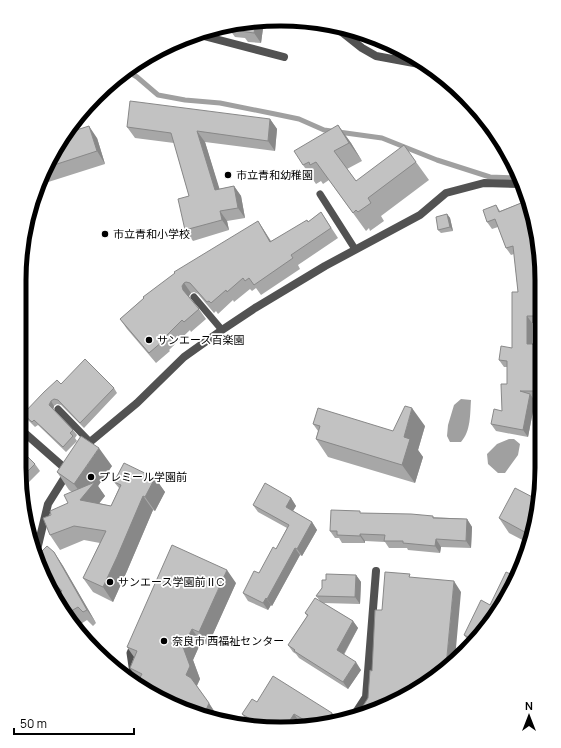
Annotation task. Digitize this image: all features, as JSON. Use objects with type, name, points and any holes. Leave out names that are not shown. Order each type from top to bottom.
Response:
[{"type":"street","points":[[345,35],[362,48],[376,56],[412,63]]},
{"type":"street","points":[[208,37],[284,57]]},
{"type":"street","points":[[38,544],[48,504],[72,465],[90,442],[137,402],[184,357],[256,308],[355,249],[420,215],[446,193],[484,183],[516,184]]},
{"type":"street","points":[[26,433],[72,465]]},
{"type":"street","points":[[358,709],[366,697],[376,570]]},
{"type":"lane","points":[[320,194],[355,249]]},
{"type":"lane","points":[[194,297],[222,330]]},
{"type":"lane","points":[[58,409],[90,442]]},
{"type":"lane","points":[[133,675],[130,653],[136,639]]},
{"type":"shaded area","points":[[461,399],[471,400],[467,433],[461,442],[450,442],[447,436],[448,425],[454,405]]},
{"type":"shaded area","points":[[509,439],[514,439],[520,444],[518,455],[505,473],[498,473],[488,464],[487,454],[497,444]]},
{"type":"building","points":[[255,28],[254,33],[240,31],[241,29]]},
{"type":"building","points":[[130,101],[270,119],[268,141],[197,131],[215,190],[234,186],[238,208],[220,211],[222,220],[185,230],[178,199],[189,196],[171,133],[127,127]]},
{"type":"building","points":[[338,125],[349,143],[334,151],[356,181],[404,145],[416,162],[368,198],[371,203],[358,212],[356,210],[353,213],[316,162],[310,165],[309,162],[303,165],[294,151]]},
{"type":"building","points":[[89,126],[97,151],[54,165],[60,153],[76,130]]},
{"type":"building","points":[[522,203],[533,247],[535,316],[527,316],[527,344],[535,344],[535,391],[520,391],[530,394],[523,430],[491,424],[494,409],[502,411],[501,384],[507,384],[507,361],[499,360],[501,346],[512,348],[512,292],[518,292],[513,246],[506,248],[495,219],[487,222],[483,210],[496,205],[499,212]]},
{"type":"building","points":[[321,212],[331,228],[291,255],[293,258],[254,285],[249,278],[245,281],[243,278],[211,303],[209,301],[207,302],[190,283],[184,283],[182,286],[183,290],[199,309],[184,322],[182,320],[162,340],[163,341],[149,353],[120,319],[144,298],[143,297],[175,273],[174,272],[258,221],[270,242],[307,220],[308,222]]},
{"type":"building","points":[[447,214],[450,227],[438,230],[436,217]]},
{"type":"building","points":[[85,359],[114,388],[80,423],[58,400],[54,399],[51,401],[49,405],[73,430],[70,433],[73,436],[63,447],[34,420],[32,422],[26,417],[26,411],[44,392],[57,380],[61,384]]},
{"type":"building","points":[[405,406],[412,408],[404,437],[410,439],[402,465],[316,439],[320,426],[313,424],[318,408],[393,431]]},
{"type":"building","points":[[81,436],[99,448],[74,484],[57,472]]},
{"type":"building","points":[[26,455],[35,464],[26,473]]},
{"type":"building","points":[[124,463],[155,478],[145,497],[143,496],[103,587],[83,578],[106,531],[74,526],[50,535],[43,518],[51,515],[50,511],[68,503],[64,495],[95,482],[80,500],[111,506],[121,485],[114,482]]},
{"type":"building","points":[[265,483],[291,498],[286,507],[312,522],[297,549],[295,548],[267,599],[266,598],[263,603],[243,593],[254,571],[259,573],[273,547],[276,549],[289,525],[253,505]]},
{"type":"building","points":[[515,488],[533,497],[526,533],[499,518]]},
{"type":"building","points":[[331,510],[360,511],[360,513],[411,514],[433,516],[433,518],[467,519],[466,541],[436,539],[435,546],[403,543],[403,541],[384,541],[385,535],[337,535],[337,531],[330,531]]},
{"type":"building","name":"奈良市 西福祉センター","points":[[172,545],[227,570],[199,632],[192,629],[183,647],[190,666],[186,675],[191,678],[209,703],[206,710],[183,703],[139,679],[142,674],[130,668],[137,651],[127,647]]},
{"type":"building","points":[[47,546],[54,552],[87,610],[83,612],[78,607],[71,611],[59,593],[62,591],[52,580],[41,552]]},
{"type":"building","points":[[385,572],[410,574],[409,577],[454,581],[447,660],[408,688],[378,703],[362,708],[368,698],[370,670],[372,671],[375,610],[382,610]]},
{"type":"building","points":[[506,572],[512,575],[492,609],[472,635],[469,638],[464,635],[481,600],[490,605]]},
{"type":"building","points":[[326,574],[356,575],[355,597],[316,596],[322,588],[322,580],[326,580]]},
{"type":"building","points":[[315,598],[353,621],[337,650],[356,662],[343,682],[294,651],[295,650],[288,645],[308,615],[305,613]]},
{"type":"building","points":[[273,676],[332,713],[330,717],[305,721],[294,714],[289,721],[280,722],[253,720],[242,714],[252,699],[257,702]]},
{"type":"waterway","points":[[132,74],[158,95],[185,100],[220,103],[299,119],[324,130],[382,138],[437,160],[490,177],[514,178]]},
{"type":"place","name":"市立青和幼稚園","points":[[228,175]]},
{"type":"place","name":"市立青和小学校","points":[[105,234]]},
{"type":"place","name":"サンエース百楽園","points":[[149,340]]},
{"type":"place","name":"プレミール学園前","points":[[91,477]]},
{"type":"place","name":"サンエース学園前ⅡC","points":[[110,582]]},
{"type":"place","name":"奈良市 西福祉センター","points":[[164,641]]}]
